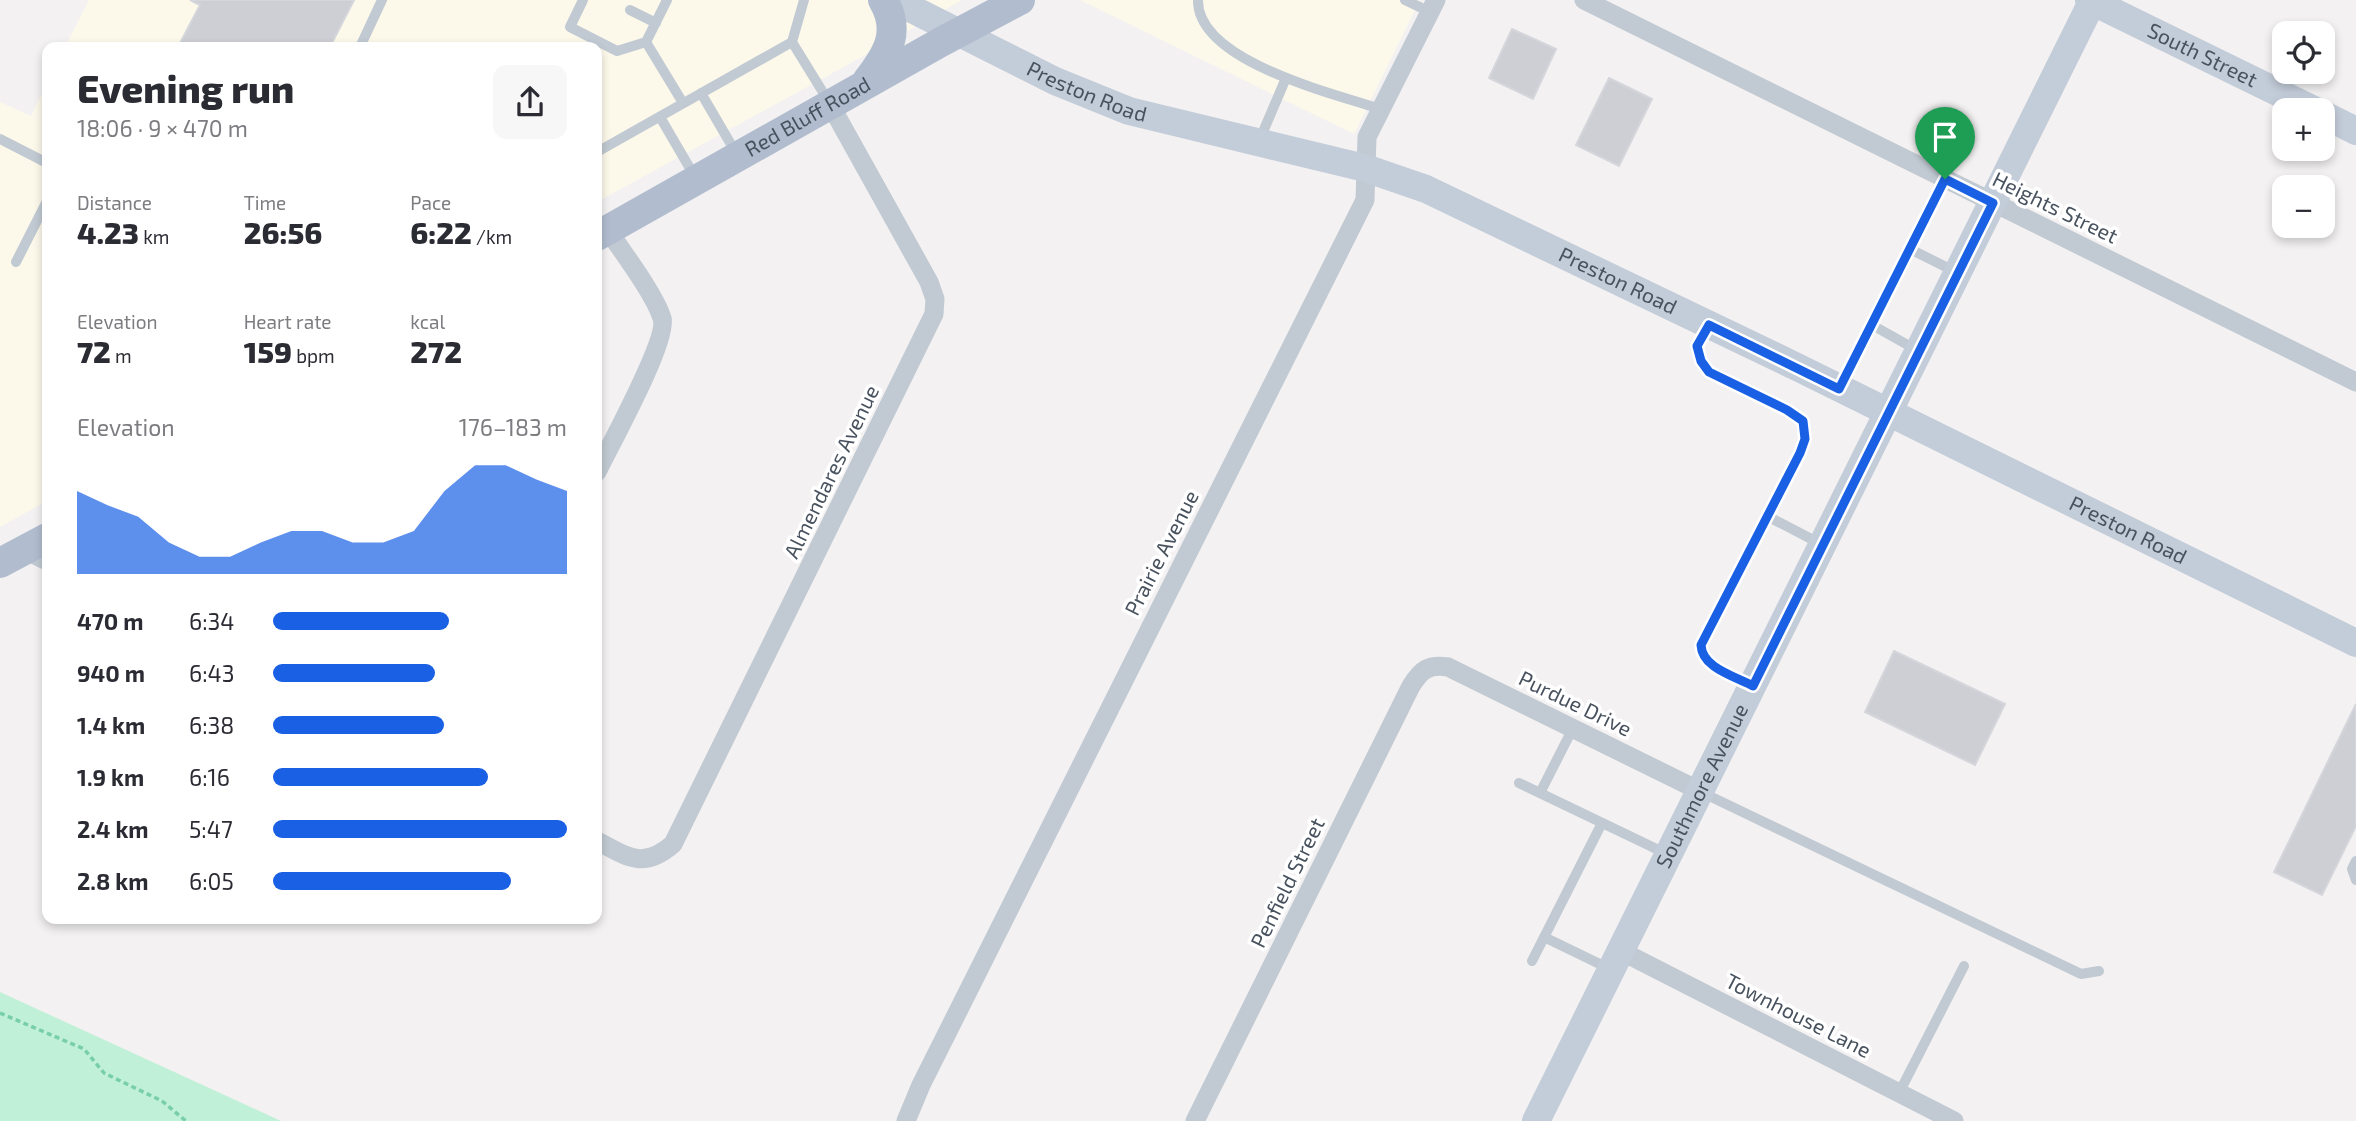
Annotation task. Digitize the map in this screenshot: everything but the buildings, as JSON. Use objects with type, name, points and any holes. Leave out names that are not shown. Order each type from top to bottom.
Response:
[{"type":"main road","points":[[863,87],[886,57],[892,34],[890,12],[883,0]]},
{"type":"main road","name":"Preston Road","points":[[894,0],[1055,81],[1129,111],[1365,168],[1426,189],[2356,643]]},
{"type":"main road","name":"Red Bluff Road","points":[[602,233],[1020,0]]},
{"type":"main road","name":"South Street","points":[[2091,1],[2289,98]]},
{"type":"main road","name":"Southmore Avenue","points":[[1536,1121],[2091,1]]},
{"type":"main road","points":[[2335,120],[2356,131]]},
{"type":"street","name":"Heights Street","points":[[1584,0],[2356,382]]},
{"type":"street","name":"Prairie Avenue","points":[[906,1121],[921,1086],[1365,200],[1367,136],[1433,6]]},
{"type":"street","name":"Almendares Avenue","points":[[602,844],[627,857],[644,860],[660,856],[673,844],[934,314],[935,299],[929,282],[831,106]]},
{"type":"street","points":[[602,233],[654,302],[664,321],[653,358],[602,462]]},
{"type":"street","name":"Purdue Drive","points":[[1426,667],[1448,667],[1700,792]]},
{"type":"street","name":"Penfield Street","points":[[1195,1121],[1411,686],[1426,667]]},
{"type":"street","name":"Townhouse Lane","points":[[1616,960],[1954,1121]]},
{"type":"lane","points":[[362,42],[382,0]]},
{"type":"lane","points":[[583,0],[570,27],[599,42]]},
{"type":"lane","points":[[602,43],[617,51],[646,42],[667,0]]},
{"type":"lane","points":[[602,149],[792,42],[804,0]]},
{"type":"lane","points":[[1198,0],[1198,12],[1216,40],[1267,71],[1381,109]]},
{"type":"lane","points":[[1405,0],[1433,6]]},
{"type":"lane","points":[[630,10],[656,23]]},
{"type":"lane","points":[[646,42],[683,103]]},
{"type":"lane","points":[[792,42],[831,106]]},
{"type":"lane","points":[[1259,143],[1286,78]]},
{"type":"lane","points":[[701,93],[739,157]]},
{"type":"lane","points":[[660,117],[697,181]]},
{"type":"lane","points":[[0,139],[42,160]]},
{"type":"lane","points":[[1839,389],[1945,179]]},
{"type":"lane","points":[[16,262],[42,211]]},
{"type":"lane","points":[[1910,249],[1958,272]]},
{"type":"lane","points":[[1709,325],[1697,346],[1701,361],[1709,372],[1787,410],[1803,421],[1805,439],[1800,453],[1701,645],[1702,655],[1707,662],[1753,686]]},
{"type":"lane","points":[[1872,326],[1919,351]]},
{"type":"lane","points":[[1767,516],[1823,544]]},
{"type":"lane","points":[[1540,793],[1573,728]]},
{"type":"lane","points":[[1519,783],[1669,855]]},
{"type":"lane","points":[[1700,792],[2081,974],[2099,971]]},
{"type":"lane","points":[[1532,961],[1602,823]]},
{"type":"lane","points":[[2356,861],[2352,869],[2356,880]]},
{"type":"lane","points":[[1544,937],[1616,960]]},
{"type":"lane","points":[[1899,1093],[1964,966]]},
{"type":"path","points":[[0,1013],[85,1049],[104,1073],[162,1101],[186,1121]]},
{"type":"shaded area","points":[[89,0],[962,0],[602,199],[602,42],[68,42]]},
{"type":"shaded area","points":[[1080,0],[1420,0],[1354,134]]},
{"type":"shaded area","points":[[42,93],[42,504],[0,527],[0,102],[31,116]]},
{"type":"green space","points":[[0,992],[281,1121],[0,1121]]},
{"type":"route","points":[[1945,179],[1993,203],[1753,686],[1707,662],[1702,655],[1701,645],[1800,453],[1805,439],[1803,421],[1787,410],[1709,372],[1701,361],[1697,346],[1709,325],[1839,389],[1945,179]]}]
